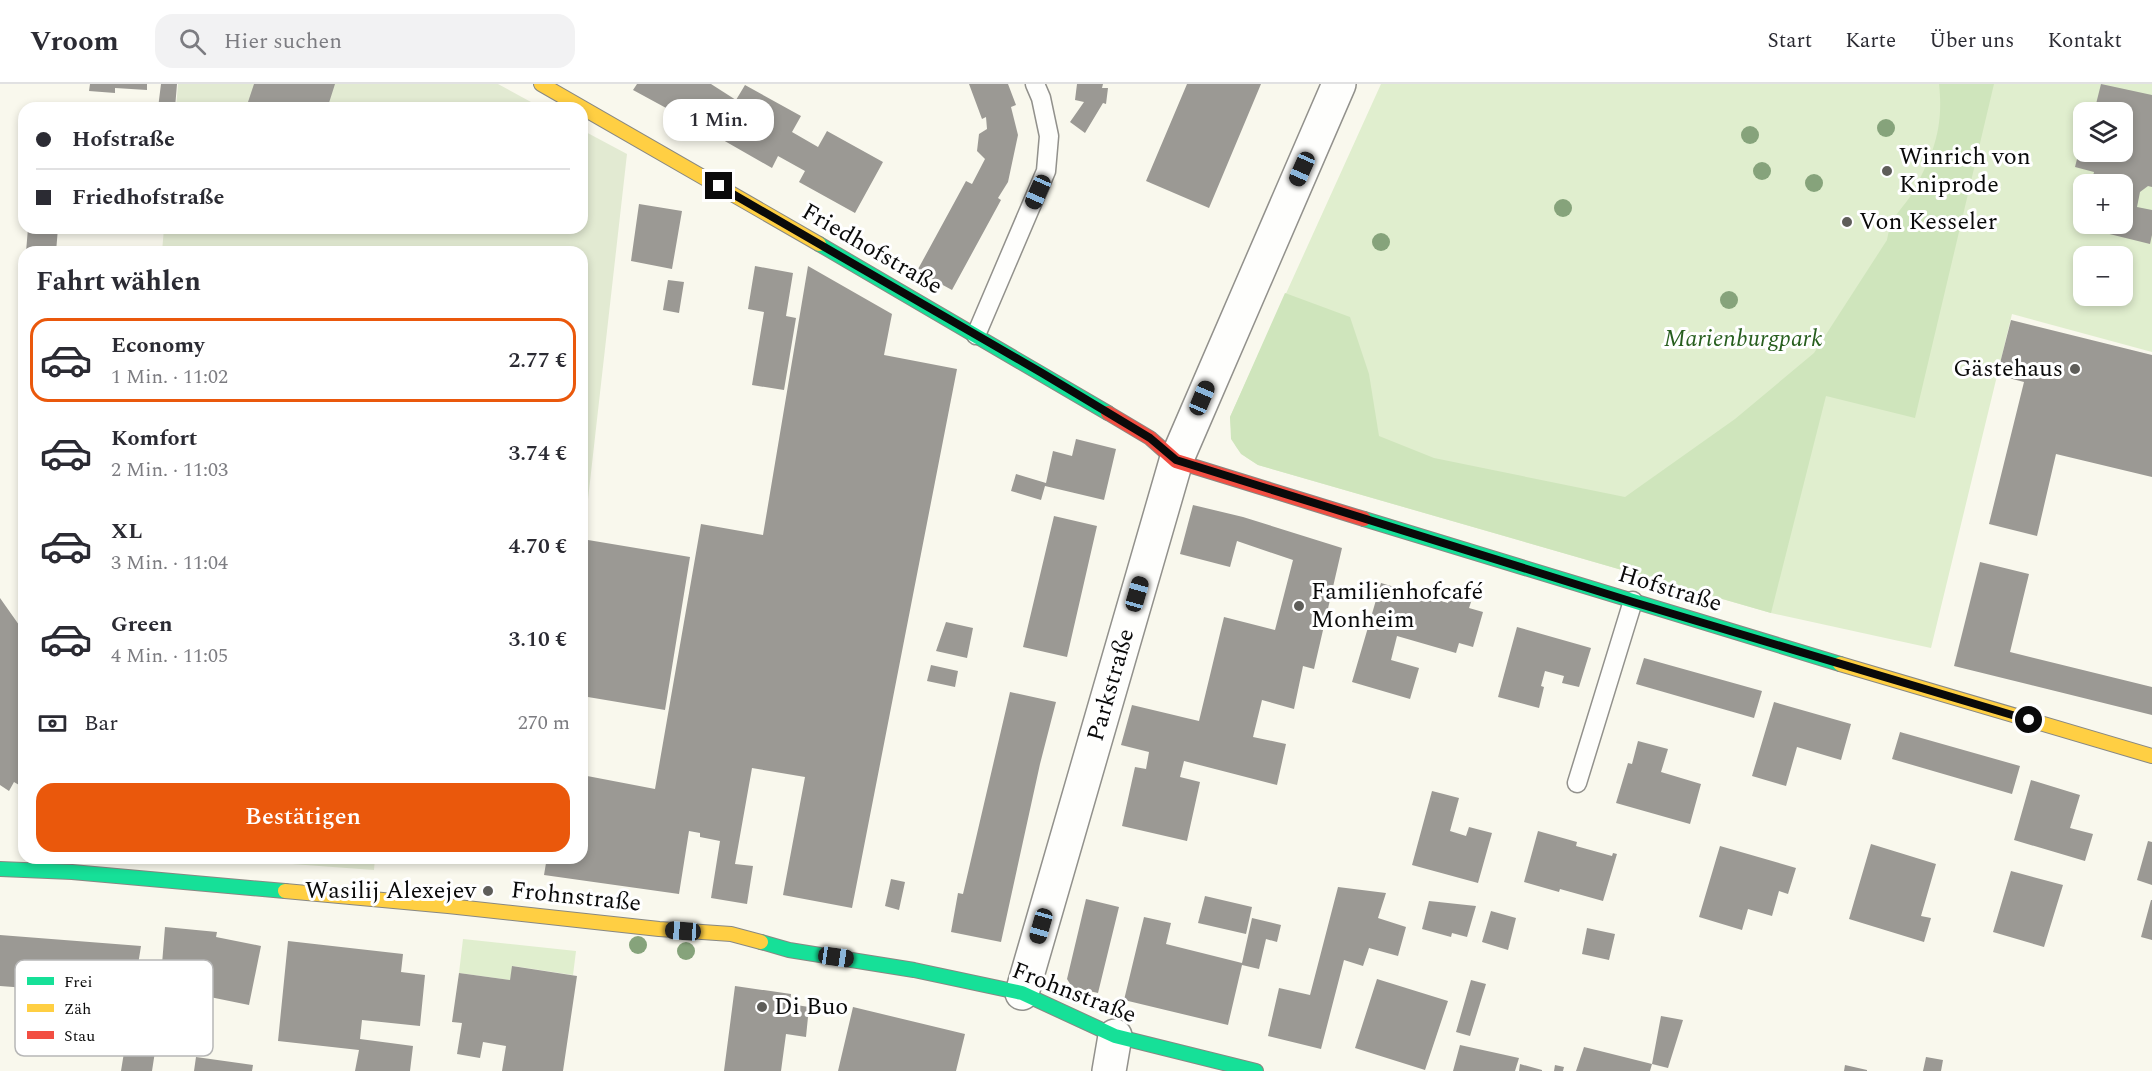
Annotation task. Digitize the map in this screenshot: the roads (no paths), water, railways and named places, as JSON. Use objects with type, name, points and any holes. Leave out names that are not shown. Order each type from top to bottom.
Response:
[{"type":"street","name":"Friedhofstraße","points":[[541,84],[572,102]]},
{"type":"street","name":"Parkstraße","points":[[1022,993],[1176,460],[1339,84]]},
{"type":"street","name":"Friedhofstraße","points":[[588,111],[1150,438],[1176,460]]},
{"type":"street","name":"Hofstraße","points":[[1176,460],[1633,602],[2152,756]]},
{"type":"street","name":"Frohnstraße","points":[[19,864],[72,872],[731,934],[789,950],[892,966],[1022,993],[1115,1036],[1256,1071]]},
{"type":"street","points":[[1109,1071],[1115,1036]]},
{"type":"lane","points":[[976,335],[1046,171],[1048,136],[1041,98],[1035,84]]},
{"type":"lane","points":[[1577,783],[1633,602]]},
{"type":"place","name":"Winrich von Kniprode","points":[[1887,171]]},
{"type":"place","name":"Von Kesseler","points":[[1847,222]]},
{"type":"place","name":"Gästehaus","points":[[2075,369]]},
{"type":"place","name":"Familienhofcafé Monheim","points":[[1299,606]]},
{"type":"place","name":"Wasilij Alexejev","points":[[488,891]]},
{"type":"place","name":"Di Buo","points":[[762,1007]]},
{"type":"park label","name":"Marienburgpark","points":[[1743,339]]}]
